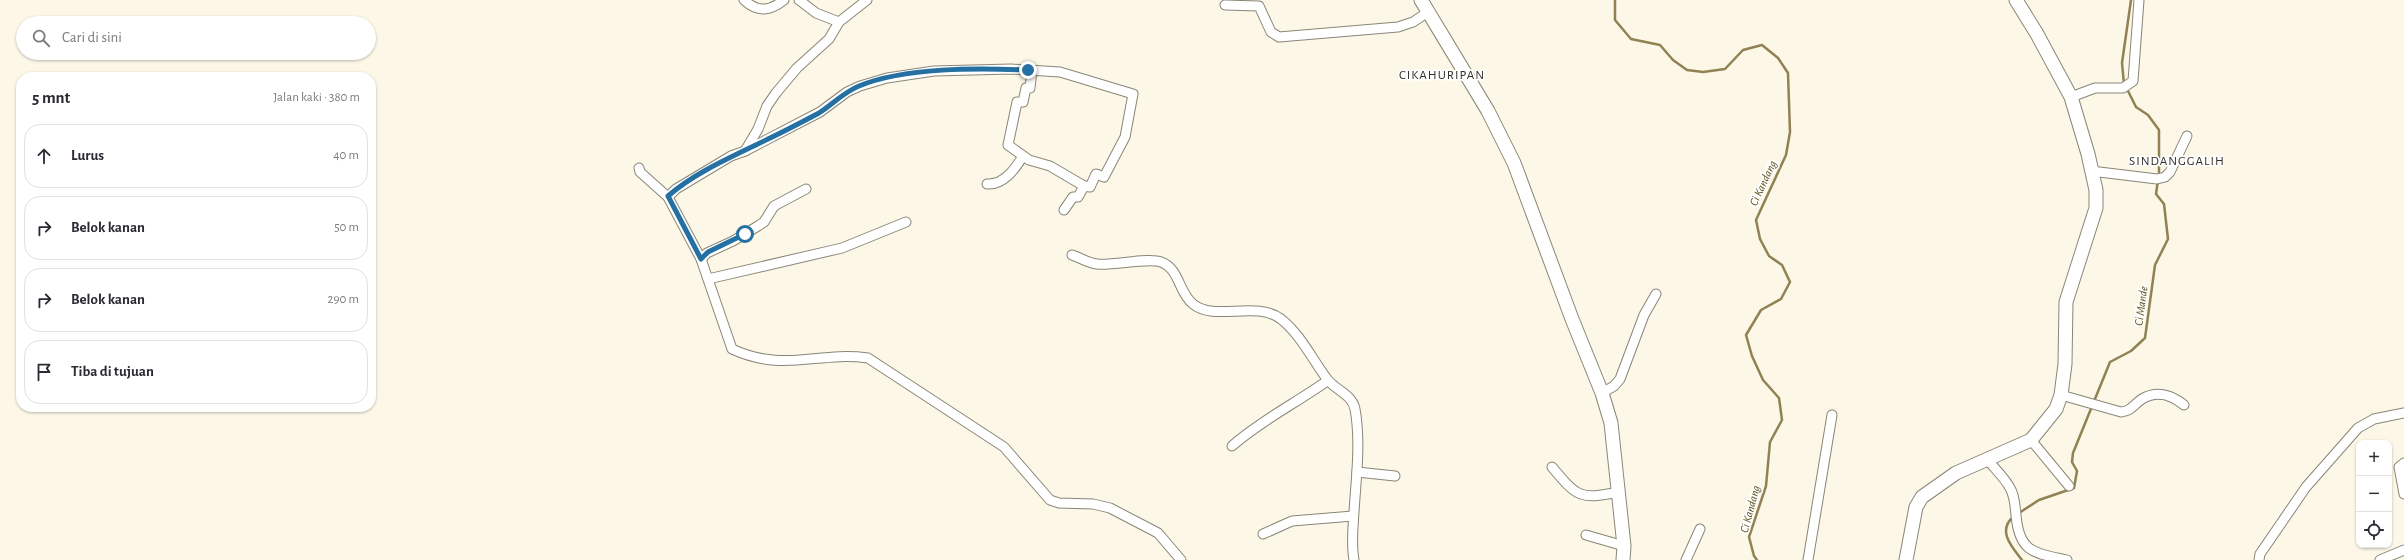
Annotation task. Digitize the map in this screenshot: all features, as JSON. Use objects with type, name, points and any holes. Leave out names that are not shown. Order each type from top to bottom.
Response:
[{"type":"main road","points":[[1421,0],[1488,111],[1514,163],[1572,318],[1602,393],[1611,423],[1624,546],[1623,560]]},
{"type":"main road","points":[[1906,560],[1916,507],[1922,498],[1956,473],[2031,440],[2056,409],[2061,395],[2065,364],[2066,302],[2097,200],[2092,171],[2071,97],[2037,34],[2016,0]]},
{"type":"street","points":[[744,0],[756,9],[766,10],[784,0]]},
{"type":"street","points":[[798,0],[816,13],[838,22]]},
{"type":"street","points":[[745,151],[758,129],[767,106],[776,93],[797,68],[828,39],[838,22],[867,0]]},
{"type":"street","points":[[2071,97],[2095,88],[2125,86],[2135,75],[2140,0]]},
{"type":"street","points":[[1225,5],[1259,6],[1271,32],[1279,37],[1398,27],[1413,22],[1428,12]]},
{"type":"street","points":[[668,196],[676,189],[731,156],[745,151],[820,112],[847,92],[874,81],[934,71],[1032,70],[1060,72],[1133,94],[1125,137],[1104,177],[1096,174],[1090,187],[1084,186],[1050,166],[1023,156],[1008,145],[1017,102],[1023,102],[1026,88],[1030,88],[1032,70]]},
{"type":"street","points":[[2092,171],[2160,178],[2170,172],[2187,136]]},
{"type":"street","points":[[987,184],[994,184],[1004,180],[1016,167],[1023,156]]},
{"type":"street","points":[[639,168],[640,172],[668,196],[701,259],[732,349],[747,356],[773,362],[853,356],[868,358],[1004,447],[1050,500],[1059,503],[1093,504],[1110,508],[1158,533],[1181,560]]},
{"type":"street","points":[[1064,210],[1073,197],[1078,196],[1084,186]]},
{"type":"street","points":[[701,259],[708,252],[733,241],[758,226],[764,222],[774,206],[806,189]]},
{"type":"street","points":[[708,279],[842,248],[906,222]]},
{"type":"street","points":[[1072,255],[1098,264],[1159,261],[1169,266],[1175,274],[1182,291],[1192,304],[1211,310],[1249,310],[1273,315],[1296,334],[1328,381],[1347,395],[1355,407],[1357,472],[1352,547],[1354,560]]},
{"type":"street","points":[[1602,393],[1614,386],[1620,378],[1644,315],[1656,294]]},
{"type":"street","points":[[1232,446],[1247,432],[1289,408],[1328,381]]},
{"type":"street","points":[[2061,395],[2086,403],[2124,411],[2135,406],[2141,400],[2155,394],[2168,395],[2184,405]]},
{"type":"street","points":[[2259,560],[2260,554],[2306,487],[2358,428],[2374,419],[2404,413]]},
{"type":"street","points":[[1808,560],[1832,415]]},
{"type":"street","points":[[2031,440],[2069,486]]},
{"type":"street","points":[[1987,459],[2011,489],[2018,531],[2024,545],[2030,551],[2051,558],[2067,560]]},
{"type":"street","points":[[2404,463],[2400,465],[2398,469],[2404,494]]},
{"type":"street","points":[[1552,467],[1570,488],[1587,497],[1618,492]]},
{"type":"street","points":[[1357,472],[1395,476]]},
{"type":"street","points":[[1263,534],[1292,521],[1354,516]]},
{"type":"street","points":[[1686,560],[1700,529]]},
{"type":"street","points":[[1586,535],[1624,546]]},
{"type":"street","points":[[2380,560],[2404,550]]},
{"type":"waterway","name":"Ci Kandang","points":[[1615,0],[1615,20],[1631,39],[1660,45],[1673,60],[1687,70],[1703,72],[1725,69],[1743,50],[1762,45],[1778,58],[1788,73],[1790,132],[1786,155],[1756,220],[1760,239],[1769,256],[1782,265],[1790,282],[1781,299],[1761,310],[1746,335],[1752,356],[1763,380],[1779,398],[1782,420],[1770,442],[1766,486],[1749,537],[1754,556],[1757,560]]},
{"type":"waterway","name":"Ci Mande","points":[[2124,84],[2122,63],[2131,0]]},
{"type":"waterway","name":"Ci Mande","points":[[2127,89],[2136,107],[2148,115],[2159,130],[2159,175]]},
{"type":"waterway","name":"Ci Mande","points":[[2019,513],[2039,500],[2074,488],[2077,471],[2072,462],[2073,453],[2110,362],[2131,351],[2145,338],[2155,265],[2168,239],[2164,204],[2156,194],[2158,180]]},
{"type":"waterway","name":"Ci Mande","points":[[2013,517],[2008,522],[2006,533],[2008,539],[2022,560]]},
{"type":"district","name":"CIKAHURIPAN","points":[[1442,74]]},
{"type":"district","name":"SINDANGGALIH","points":[[2177,160]]},
{"type":"route","points":[[745,234],[708,252],[701,259],[668,196],[676,189],[731,156],[745,151],[820,112],[847,92],[874,81],[934,71],[1028,70]]}]
